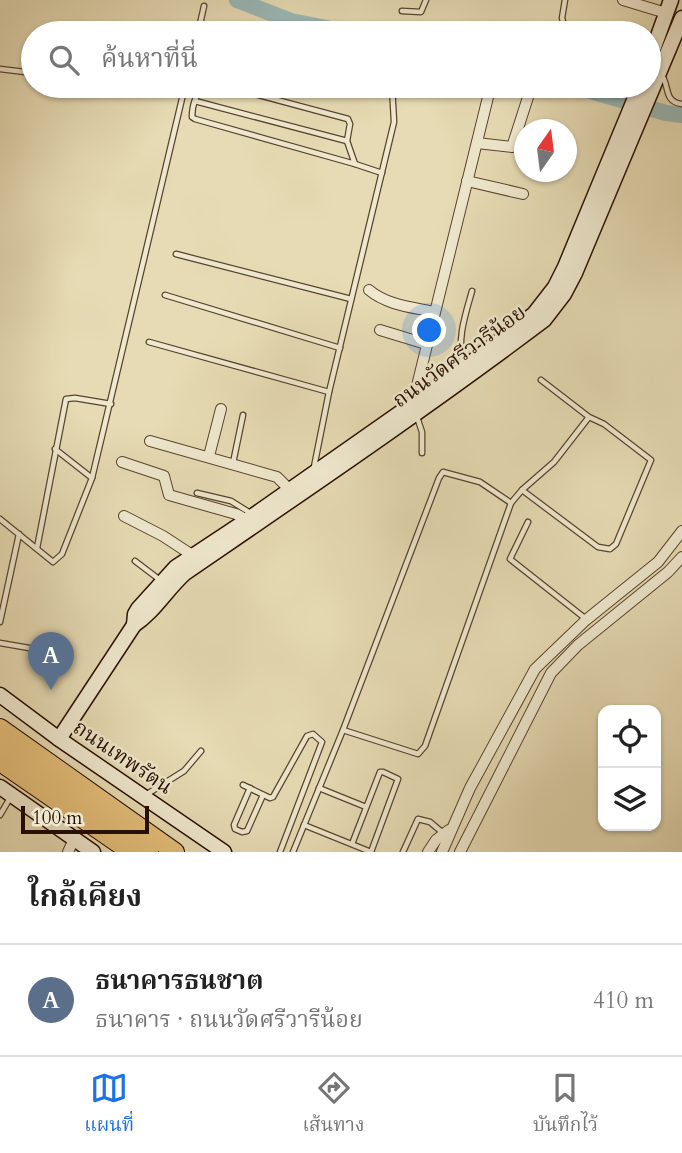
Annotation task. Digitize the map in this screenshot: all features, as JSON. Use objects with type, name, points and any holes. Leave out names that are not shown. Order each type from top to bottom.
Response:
[{"type":"highway","name":"ถนนเทพรัตน","points":[[0,719],[188,852]]},
{"type":"highway","points":[[0,728],[175,852]]},
{"type":"highway","points":[[0,745],[149,852]]},
{"type":"highway","points":[[0,763],[129,852]]},
{"type":"main road","name":"ถนนวัดศรีวารีน้อย","points":[[661,39],[669,7]]},
{"type":"main road","name":"ถนนวัดศรีวารีน้อย","points":[[661,55],[682,18]]},
{"type":"main road","name":"ถนนวัดศรีวารีน้อย","points":[[134,625],[135,614],[162,581],[192,555],[313,472],[470,376],[544,320],[554,309],[575,273],[640,98]]},
{"type":"main road","name":"ถนนวัดศรีวารีน้อย","points":[[59,739],[134,625],[144,619],[169,587],[185,573],[295,500],[534,314],[555,287],[634,116]]},
{"type":"main road","name":"ถนนเทพรัตน","points":[[0,695],[59,739],[224,852]]},
{"type":"main road","points":[[6,791],[71,846],[93,852]]},
{"type":"street","points":[[623,0],[669,7]]},
{"type":"street","points":[[414,408],[426,344],[488,98]]},
{"type":"street","points":[[477,143],[512,147],[527,98]]},
{"type":"street","points":[[467,181],[523,194]]},
{"type":"street","points":[[369,290],[379,298],[396,304],[434,312]]},
{"type":"street","points":[[380,330],[426,344]]},
{"type":"street","points":[[209,456],[221,409]]},
{"type":"street","points":[[150,441],[277,477],[289,489]]},
{"type":"street","points":[[122,462],[164,476],[169,495],[251,517]]},
{"type":"street","points":[[124,516],[192,555]]},
{"type":"street","points":[[428,852],[447,831],[536,669],[586,620],[659,562],[682,531]]},
{"type":"street","points":[[463,849],[551,673],[578,645],[668,572],[682,557]]},
{"type":"street","points":[[510,715],[525,723]]},
{"type":"street","points":[[442,852],[447,831]]},
{"type":"lane","points":[[402,11],[421,12],[426,0]]},
{"type":"lane","points":[[563,21],[565,0]]},
{"type":"lane","points":[[201,21],[204,6]]},
{"type":"lane","points":[[0,69],[21,72]]},
{"type":"lane","points":[[661,75],[665,79],[667,95],[676,103],[682,104]]},
{"type":"lane","points":[[0,519],[53,562],[62,554],[92,478],[183,98]]},
{"type":"lane","points":[[196,98],[191,113],[195,119],[382,173]]},
{"type":"lane","points":[[270,98],[348,119],[350,124],[347,141],[355,164]]},
{"type":"lane","points":[[313,472],[329,392],[394,122],[392,98]]},
{"type":"lane","points":[[195,101],[347,141]]},
{"type":"lane","points":[[176,254],[351,299]]},
{"type":"lane","points":[[464,368],[459,349],[460,331],[472,291]]},
{"type":"lane","points":[[165,295],[340,348]]},
{"type":"lane","points":[[149,342],[329,392]]},
{"type":"lane","points":[[522,490],[597,547],[610,549],[616,544],[651,460],[541,380]]},
{"type":"lane","points":[[37,548],[66,399],[111,404]]},
{"type":"lane","points":[[414,408],[422,432],[422,453]]},
{"type":"lane","points":[[233,463],[243,415]]},
{"type":"lane","points":[[343,730],[418,754],[422,751],[511,503],[554,462],[589,417]]},
{"type":"lane","points":[[55,449],[92,478]]},
{"type":"lane","points":[[293,852],[441,474],[443,472],[470,478],[511,503]]},
{"type":"lane","points":[[197,493],[231,501],[251,517]]},
{"type":"lane","points":[[528,522],[510,559],[586,620]]},
{"type":"lane","points":[[0,622],[19,534]]},
{"type":"lane","points":[[135,561],[162,581]]},
{"type":"lane","points":[[0,643],[58,653]]},
{"type":"lane","points":[[243,785],[270,798],[275,796],[307,736],[313,734],[320,738],[321,748],[280,852]]},
{"type":"lane","points":[[144,796],[184,771],[201,751]]},
{"type":"lane","points":[[304,825],[371,852],[398,778],[380,772],[352,844]]},
{"type":"lane","points":[[250,788],[234,825],[235,830],[247,831],[263,795]]},
{"type":"lane","points":[[319,788],[366,807]]},
{"type":"lane","points":[[0,815],[6,791]]},
{"type":"lane","points":[[403,852],[418,819],[447,831]]},
{"type":"waterway","points":[[237,0],[291,21]]},
{"type":"waterway","points":[[614,98],[682,115]]},
{"type":"place","name":"ธนาคารธนชาต","points":[[51,690]]}]
